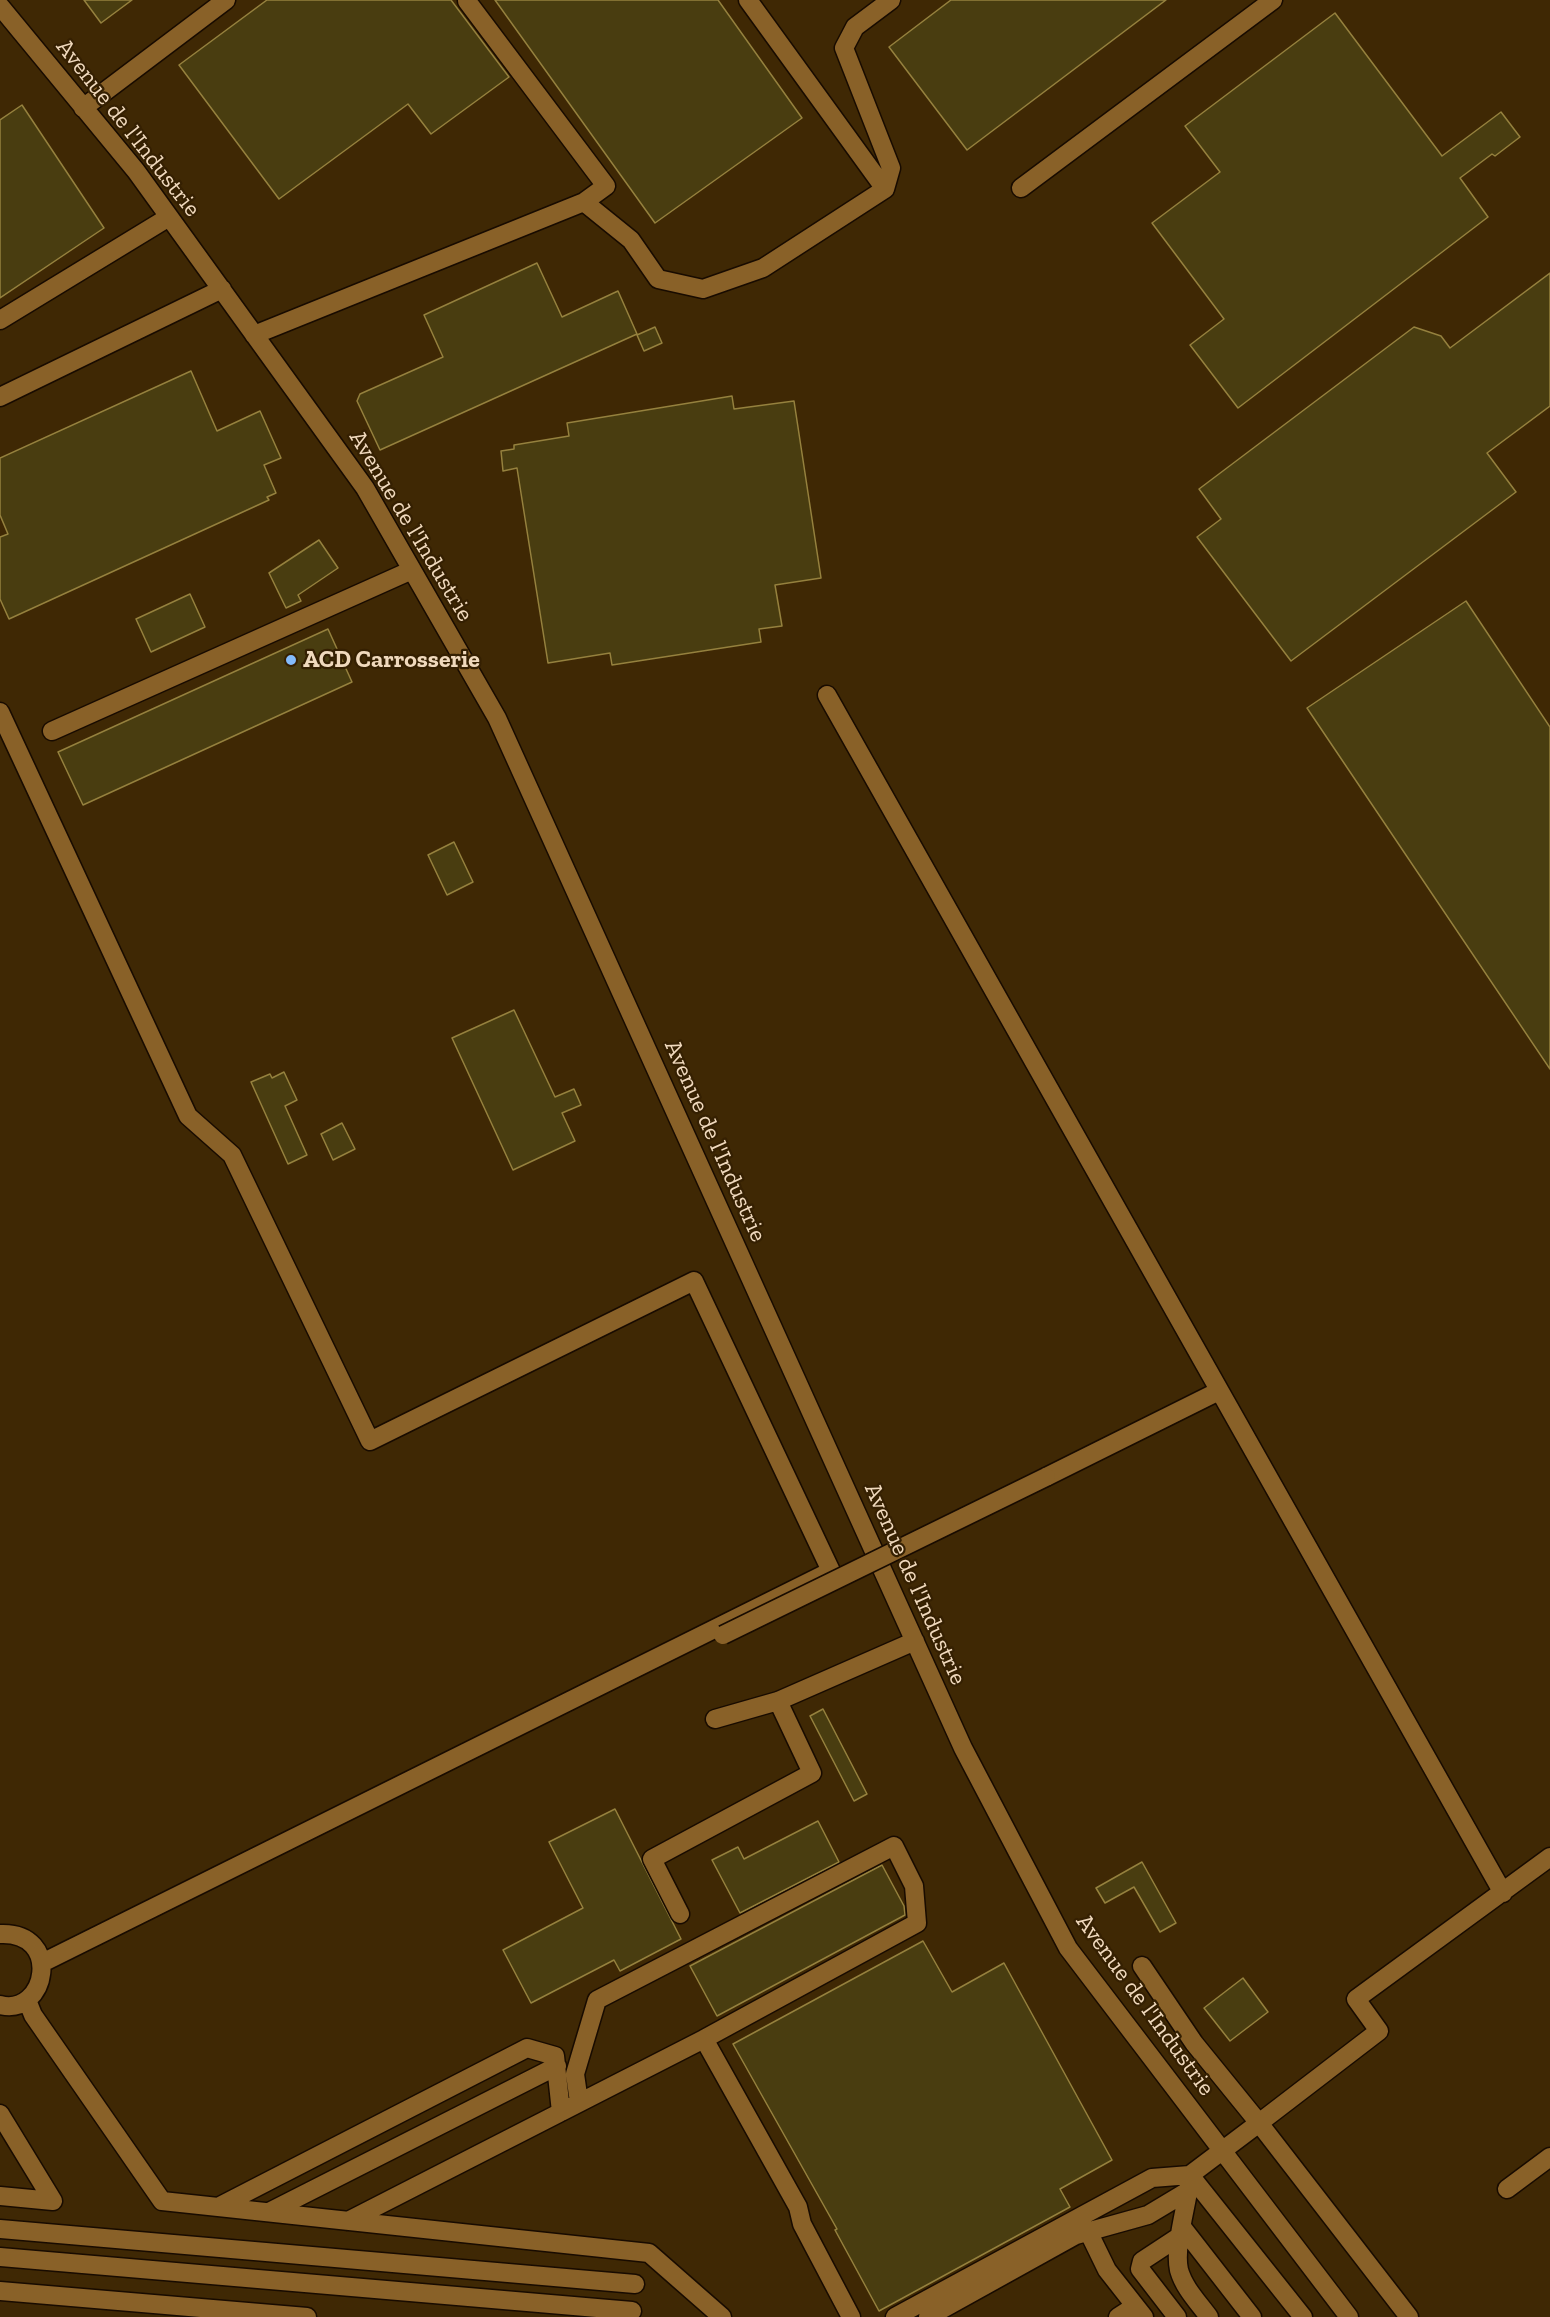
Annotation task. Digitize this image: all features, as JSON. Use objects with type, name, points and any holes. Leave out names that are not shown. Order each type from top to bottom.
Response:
[{"type":"street","points":[[84,108],[226,0]]},
{"type":"street","points":[[254,334],[584,202],[606,186],[468,0]]},
{"type":"street","points":[[748,0],[885,189]]},
{"type":"street","points":[[584,202],[631,240],[658,279],[703,289],[763,268],[885,189],[891,168],[844,48],[855,27],[891,0]]},
{"type":"street","points":[[1021,188],[1273,0]]},
{"type":"street","name":"Avenue de l'Industrie","points":[[0,6],[6,26],[84,108],[136,171],[365,488],[497,718],[963,1748],[1068,1948],[1349,2317]]},
{"type":"street","points":[[0,320],[169,217]]},
{"type":"street","points":[[0,397],[222,289]]},
{"type":"street","points":[[52,731],[412,570]]},
{"type":"street","points":[[827,695],[1503,1893]]},
{"type":"street","points":[[0,712],[188,1116],[232,1155],[370,1441],[694,1281],[831,1571],[42,1963]]},
{"type":"street","points":[[660,1656],[668,1662],[1219,1391]]},
{"type":"street","points":[[715,1719],[778,1701],[915,1641]]},
{"type":"street","points":[[680,1914],[651,1859],[812,1773],[778,1701]]},
{"type":"street","points":[[348,2221],[704,2039],[917,1923],[914,1886],[894,1846],[597,2000],[575,2074],[579,2102]]},
{"type":"street","points":[[928,2317],[1076,2235],[1148,2216],[1189,2183],[1221,2150],[1379,2031],[1356,1999],[1550,1857]]},
{"type":"street","points":[[0,1934],[15,1934],[33,1945],[42,1963],[40,1984],[27,2000],[7,2007],[0,2005]]},
{"type":"street","points":[[1142,1966],[1194,2043],[1409,2317]]},
{"type":"street","points":[[27,2000],[33,2015],[162,2201],[649,2253],[722,2317]]},
{"type":"street","points":[[704,2039],[798,2207],[802,2224],[850,2317]]},
{"type":"street","points":[[218,2207],[527,2048],[555,2056],[561,2112]]},
{"type":"street","points":[[269,2212],[557,2066]]},
{"type":"street","points":[[0,2114],[53,2201],[0,2196]]},
{"type":"street","points":[[1507,2189],[1550,2157]]},
{"type":"street","points":[[894,2317],[1152,2178],[1189,2183],[1303,2317]]},
{"type":"street","points":[[1189,2183],[1181,2231],[1179,2268],[1187,2289],[1209,2317]]},
{"type":"street","points":[[0,2229],[635,2284]]},
{"type":"street","points":[[1088,2231],[1107,2270],[1139,2312],[1118,2317]]},
{"type":"street","points":[[1177,2317],[1140,2269],[1142,2261],[1181,2231]]},
{"type":"street","points":[[1181,2231],[1252,2317]]},
{"type":"street","points":[[0,2257],[632,2314],[637,2251]]},
{"type":"street","points":[[0,2291],[307,2317]]},
{"type":"shaded area","points":[[0,0],[1550,0],[1550,2317],[0,2317]]},
{"type":"building","points":[[84,0],[132,0],[101,23]]},
{"type":"building","points":[[267,0],[451,0],[509,77],[431,134],[408,104],[279,199],[179,65]]},
{"type":"building","points":[[495,0],[718,0],[802,118],[655,223]]},
{"type":"building","points":[[951,0],[1166,0],[967,150],[889,47]]},
{"type":"building","points":[[1335,13],[1442,156],[1501,112],[1520,137],[1460,178],[1488,217],[1238,408],[1190,345],[1224,319],[1152,223],[1220,172],[1185,126]]},
{"type":"building","points":[[22,105],[104,228],[0,298],[0,120]]},
{"type":"building","points":[[537,263],[562,317],[618,291],[637,334],[380,450],[357,401],[360,394],[443,357],[424,315]]},
{"type":"building","points":[[1550,273],[1550,406],[1487,453],[1516,492],[1291,661],[1197,537],[1221,519],[1199,489],[1414,327],[1441,336],[1450,348]]},
{"type":"building","points":[[655,327],[662,343],[644,351],[637,335]]},
{"type":"building","points":[[191,371],[217,431],[260,411],[281,458],[264,465],[276,493],[267,497],[269,500],[9,619],[0,599],[0,537],[8,534],[0,515],[0,458]]},
{"type":"building","points":[[732,396],[734,409],[794,401],[821,578],[775,585],[782,626],[759,629],[761,642],[612,665],[610,653],[548,663],[517,468],[503,471],[501,451],[514,449],[514,445],[569,436],[567,423]]},
{"type":"building","points":[[319,540],[338,568],[298,595],[301,601],[286,608],[269,573]]},
{"type":"building","points":[[190,594],[205,627],[151,652],[136,619]]},
{"type":"building","points":[[1466,601],[1550,727],[1550,1069],[1307,708]]},
{"type":"building","points":[[328,629],[352,682],[83,805],[58,752]]},
{"type":"building","points":[[454,842],[473,882],[447,895],[428,855]]},
{"type":"building","points":[[514,1010],[555,1097],[574,1089],[581,1105],[562,1113],[575,1141],[513,1170],[452,1038]]},
{"type":"building","points":[[284,1072],[297,1100],[285,1106],[307,1155],[288,1164],[251,1082],[270,1074],[272,1078]]},
{"type":"building","points":[[342,1123],[355,1149],[333,1160],[321,1134]]},
{"type":"building","points":[[823,1709],[867,1794],[854,1801],[810,1716]]},
{"type":"building","points":[[615,1809],[681,1939],[620,1971],[614,1960],[531,2003],[503,1950],[583,1908],[549,1842]]},
{"type":"building","points":[[818,1821],[839,1862],[740,1913],[712,1860],[738,1847],[744,1859]]},
{"type":"building","points":[[1142,1862],[1176,1923],[1160,1932],[1134,1887],[1105,1903],[1096,1888]]},
{"type":"building","points":[[882,1865],[904,1906],[905,1915],[717,2016],[690,1966]]},
{"type":"building","points":[[923,1941],[952,1992],[1004,1963],[1112,2160],[1060,2189],[1070,2207],[879,2311],[835,2230],[837,2229],[733,2044]]},
{"type":"building","points":[[1243,1978],[1268,2012],[1230,2041],[1204,2008]]},
{"type":"place","name":"ACD Carrosserie","points":[[291,660]]}]
